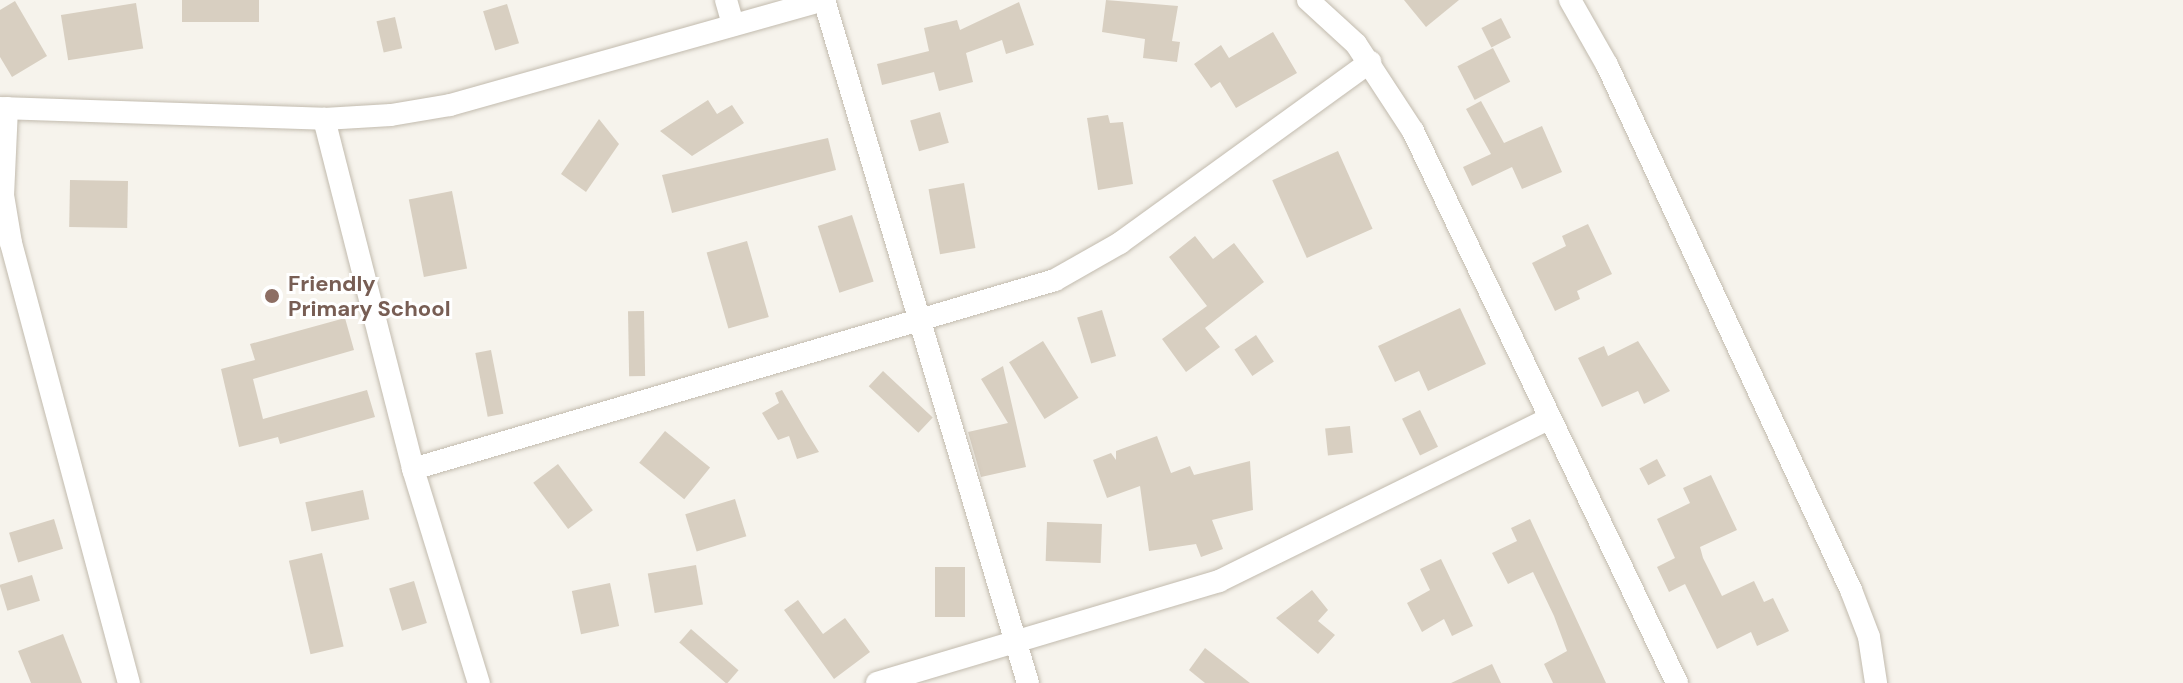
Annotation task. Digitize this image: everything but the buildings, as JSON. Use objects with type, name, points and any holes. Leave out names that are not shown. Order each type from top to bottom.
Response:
[{"type":"street","points":[[726,0],[733,25]]},
{"type":"street","points":[[129,683],[11,243],[3,195],[4,108],[324,119],[450,105],[824,0],[1028,683]]},
{"type":"street","points":[[1308,0],[1370,62],[1413,131],[1548,419],[1677,683]]},
{"type":"street","points":[[1570,0],[1620,92],[1851,590],[1869,637],[1876,683]]},
{"type":"street","points":[[413,469],[1055,280],[1120,243],[1370,62]]},
{"type":"street","points":[[324,119],[413,469],[479,683]]},
{"type":"street","points":[[877,683],[1219,581],[1548,419]]},
{"type":"place","name":"Friendly Primary School","points":[[272,296]]}]
